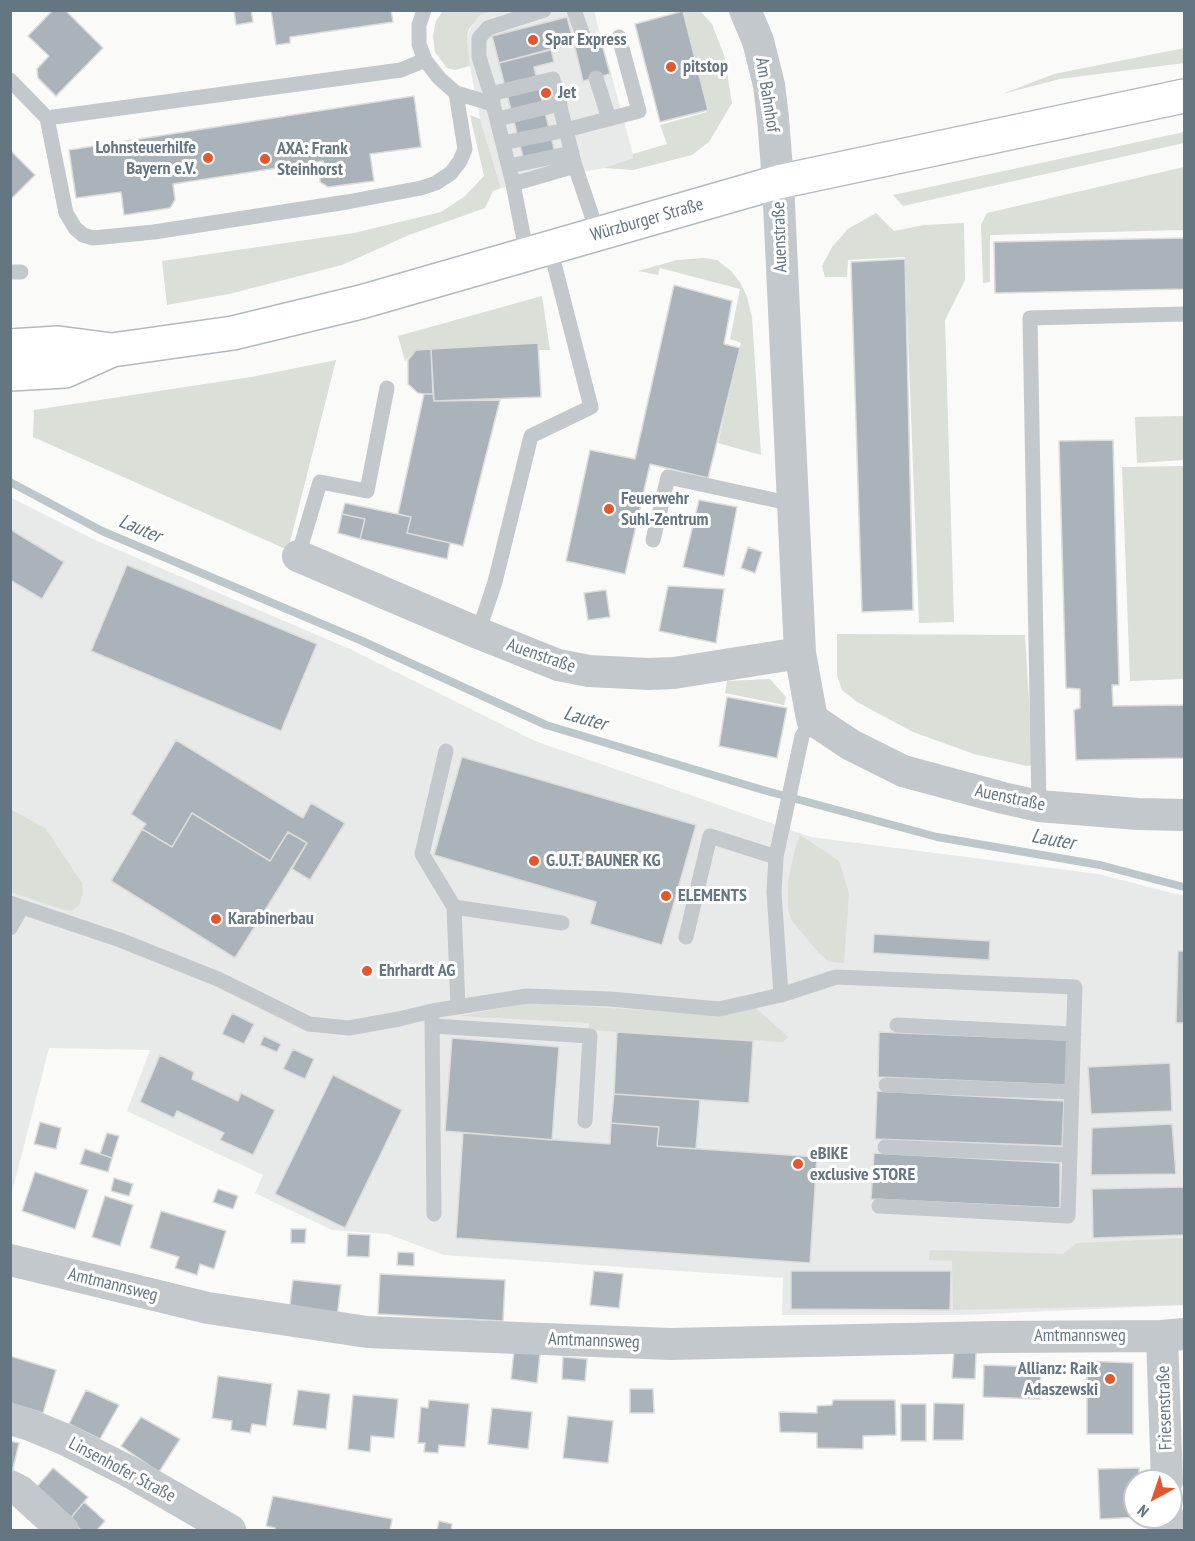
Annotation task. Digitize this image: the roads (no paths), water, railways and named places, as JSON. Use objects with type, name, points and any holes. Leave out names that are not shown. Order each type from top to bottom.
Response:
[{"type":"main road","name":"Würzburger Straße","points":[[10,374],[65,371],[112,351],[245,330],[361,302],[778,182],[1185,96]]},
{"type":"main road","name":"Würzburger Straße","points":[[10,346],[58,343],[112,351]]},
{"type":"street","name":"Am Bahnhof","points":[[745,10],[758,41],[769,85],[778,182]]},
{"type":"street","name":"Auenstraße","points":[[778,182],[800,653],[812,719],[851,745],[903,771],[1039,806],[1137,814],[1185,815]]},
{"type":"street","name":"Auenstraße","points":[[298,556],[558,665],[589,671],[620,674],[674,673],[800,653]]},
{"type":"street","name":"Amtmannsweg","points":[[10,1260],[208,1308],[367,1332],[670,1344],[1173,1335]]},
{"type":"street","name":"Friesenstraße","points":[[1167,1469],[1173,1335]]},
{"type":"street","name":"Linsenhofer Straße","points":[[10,1419],[64,1439],[128,1471],[230,1530]]},
{"type":"street","points":[[10,1486],[20,1491],[63,1530]]},
{"type":"lane","points":[[424,10],[419,25],[419,44],[425,60],[439,78],[456,93],[494,106],[560,104]]},
{"type":"lane","points":[[478,633],[495,582],[531,436],[591,407],[513,184],[494,106],[479,57],[479,38],[488,28],[544,10]]},
{"type":"lane","points":[[574,10],[585,41]]},
{"type":"lane","points":[[503,143],[639,111],[619,37]]},
{"type":"lane","points":[[47,118],[401,70],[425,60]]},
{"type":"lane","points":[[596,78],[609,119]]},
{"type":"lane","points":[[494,106],[553,79],[573,160],[598,234]]},
{"type":"lane","points":[[10,80],[47,118],[66,213],[75,228],[83,235],[93,238],[154,232],[347,202],[436,183],[452,173],[465,149],[456,93]]},
{"type":"lane","points":[[509,166],[573,160]]},
{"type":"lane","points":[[513,184],[573,160]]},
{"type":"lane","points":[[1039,806],[1030,318],[1185,314]]},
{"type":"lane","points":[[298,556],[320,482],[367,491],[387,387]]},
{"type":"lane","points":[[653,540],[668,477],[793,504]]},
{"type":"lane","points":[[781,995],[774,892],[776,856],[802,736],[812,719]]},
{"type":"lane","points":[[446,751],[422,854],[454,907],[458,1007]]},
{"type":"lane","points":[[686,937],[710,836],[776,856]]},
{"type":"lane","points":[[10,928],[16,905],[120,940],[218,979],[309,1024],[349,1028],[399,1019],[432,1018],[590,1036],[585,1121]]},
{"type":"lane","points":[[454,907],[562,923]]},
{"type":"lane","points":[[432,1018],[458,1007],[528,996],[609,999],[719,1009],[781,995],[836,977],[1075,987],[1068,1216],[879,1206]]},
{"type":"lane","points":[[432,1018],[434,1214]]},
{"type":"lane","points":[[897,1025],[1074,1034]]},
{"type":"lane","points":[[885,1085],[1072,1092]]},
{"type":"lane","points":[[885,1146],[1070,1155]]},
{"type":"waterway","name":"Lauter","points":[[10,482],[102,531],[360,640],[546,725],[763,790],[937,837],[1100,865],[1184,887]]},
{"type":"place","name":"Spar Express","points":[[533,40]]},
{"type":"place","name":"pitstop","points":[[671,67]]},
{"type":"place","name":"Jet","points":[[546,93]]},
{"type":"place","name":"Lohnsteuerhilfe Bayern e.V.","points":[[208,158]]},
{"type":"place","name":"AXA: Frank Steinhorst","points":[[265,159]]},
{"type":"place","name":"Feuerwehr Suhl-Zentrum","points":[[609,509]]},
{"type":"place","name":"G.U.T. BAUNER KG","points":[[534,861]]},
{"type":"place","name":"ELEMENTS","points":[[666,896]]},
{"type":"place","name":"Karabinerbau","points":[[216,919]]},
{"type":"place","name":"Ehrhardt AG","points":[[367,971]]},
{"type":"place","name":"eBIKE exclusive STORE","points":[[798,1164]]},
{"type":"place","name":"Allianz: Raik Adaszewski","points":[[1110,1379]]}]
